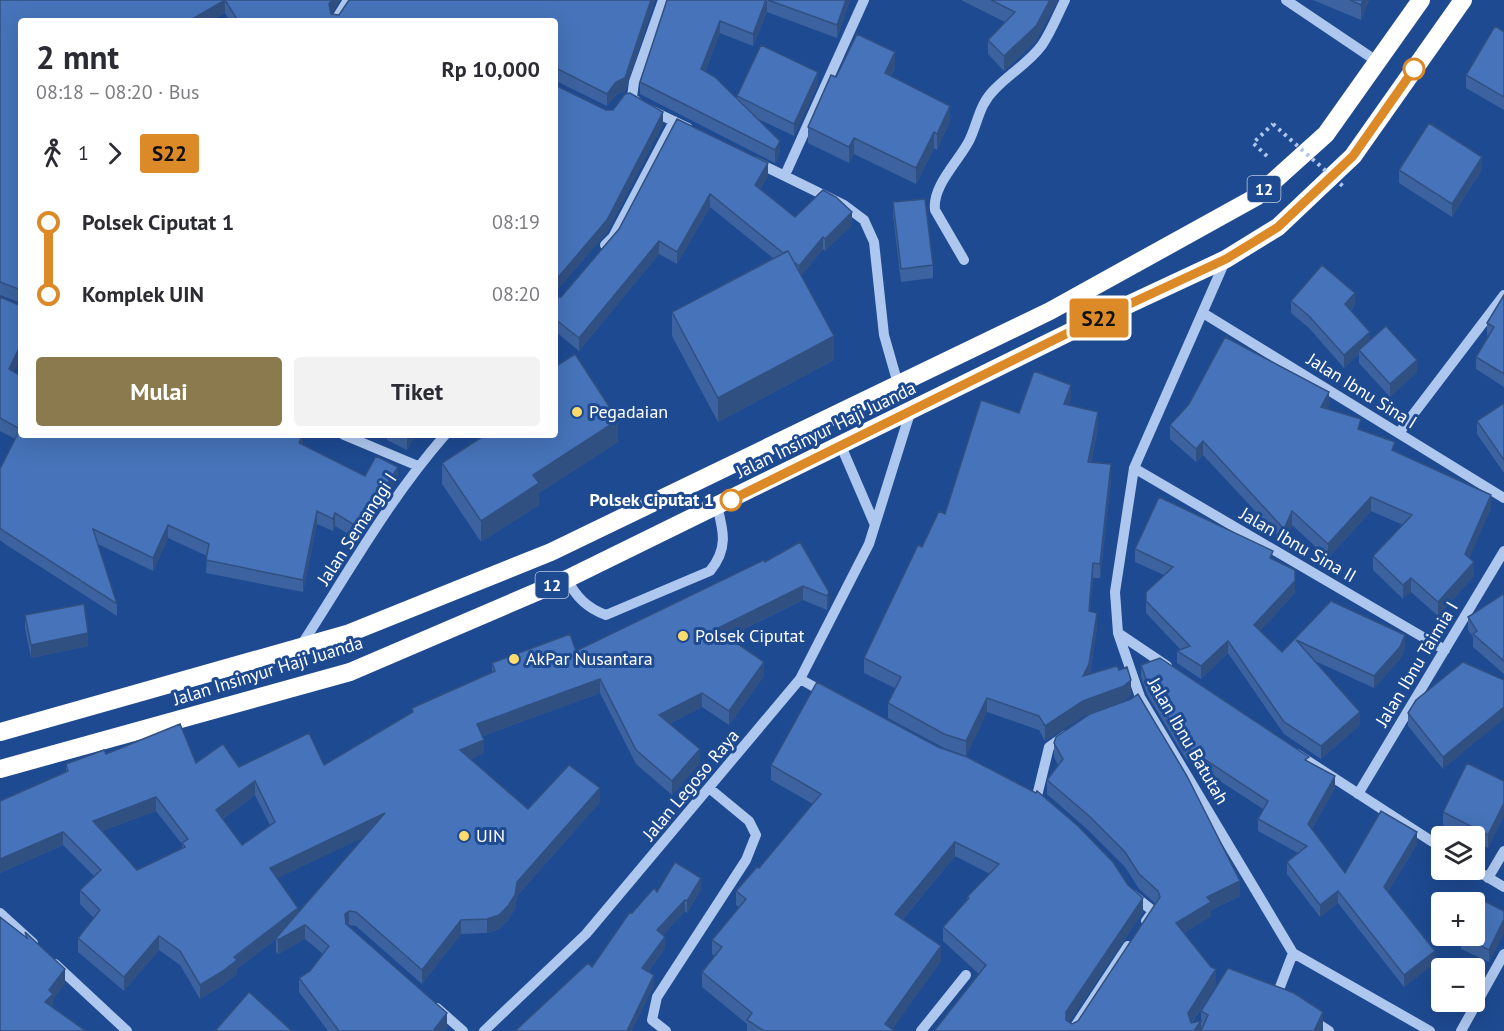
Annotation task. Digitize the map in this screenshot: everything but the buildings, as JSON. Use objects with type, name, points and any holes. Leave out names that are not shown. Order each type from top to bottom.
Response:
[{"type":"highway","name":"Jalan Insinyur Haji Juanda","points":[[0,732],[302,644],[347,634],[550,552],[1050,311],[1256,197],[1326,134],[1421,0]]},
{"type":"highway","name":"Jalan Insinyur Haji Juanda","points":[[0,769],[350,672],[567,579],[841,447],[1076,329],[1226,259],[1278,227],[1353,156],[1462,0]]},
{"type":"street","points":[[337,18],[348,0]]},
{"type":"street","points":[[663,0],[627,98],[703,136]]},
{"type":"street","points":[[785,175],[864,0]]},
{"type":"street","points":[[964,260],[935,210],[934,204],[942,183],[970,140],[978,112],[994,89],[1023,66],[1042,44],[1065,0]]},
{"type":"street","points":[[1286,0],[1378,62]]},
{"type":"street","points":[[598,254],[613,237],[674,121]]},
{"type":"street","points":[[744,156],[844,205],[864,220],[874,242],[884,335],[898,384]]},
{"type":"street","name":"Jalan Ibnu Batutah","points":[[1226,259],[1134,468],[1115,592],[1118,633],[1140,697],[1293,953]]},
{"type":"street","points":[[1399,433],[1504,295]]},
{"type":"street","name":"Jalan Ibnu Sina I","points":[[1203,313],[1504,498]]},
{"type":"street","name":"Jalan Legoso Raya","points":[[484,1031],[586,934],[800,680],[869,544],[910,413]]},
{"type":"street","points":[[351,438],[418,466]]},
{"type":"street","name":"Jalan Semanggi I","points":[[302,644],[418,466],[442,438]]},
{"type":"street","points":[[841,447],[875,525]]},
{"type":"street","name":"Jalan Ibnu Sina II","points":[[1134,468],[1445,650]]},
{"type":"street","points":[[567,579],[578,598],[593,610],[606,615],[710,571],[722,557],[723,530],[717,506]]},
{"type":"street","name":"Jalan Ibnu Taimia I","points":[[1358,794],[1504,551]]},
{"type":"street","points":[[1118,633],[1175,671]]},
{"type":"street","points":[[800,680],[838,700]]},
{"type":"street","points":[[1128,707],[1140,697]]},
{"type":"street","points":[[1036,797],[1049,747],[1077,728]]},
{"type":"street","points":[[1290,749],[1431,841]]},
{"type":"street","points":[[666,1031],[652,1020],[657,997],[746,860],[756,835],[749,821],[709,788]]},
{"type":"street","points":[[1488,878],[1504,851]]},
{"type":"street","points":[[1485,876],[1504,887]]},
{"type":"street","points":[[1072,1031],[1153,911],[1128,887]]},
{"type":"street","points":[[0,913],[127,1031]]},
{"type":"street","points":[[1275,1001],[1293,953],[1430,1031]]},
{"type":"street","points":[[1461,1031],[1504,954]]},
{"type":"street","points":[[921,1031],[966,975]]},
{"type":"street","points":[[429,1000],[463,1031]]},
{"type":"street","points":[[1305,1016],[1329,1031]]},
{"type":"path","points":[[1253,143],[1272,125],[1345,188]]},
{"type":"bus line","name":"S22","points":[[731,500],[1076,329],[1226,259],[1278,227],[1353,156],[1414,69]]},
{"type":"place","name":"Pegadaian","points":[[577,412]]},
{"type":"place","name":"Polsek Ciputat 1","points":[[731,500]]},
{"type":"place","name":"Polsek Ciputat","points":[[683,636]]},
{"type":"place","name":"AkPar Nusantara","points":[[514,659]]},
{"type":"place","name":"UIN","points":[[464,836]]}]
